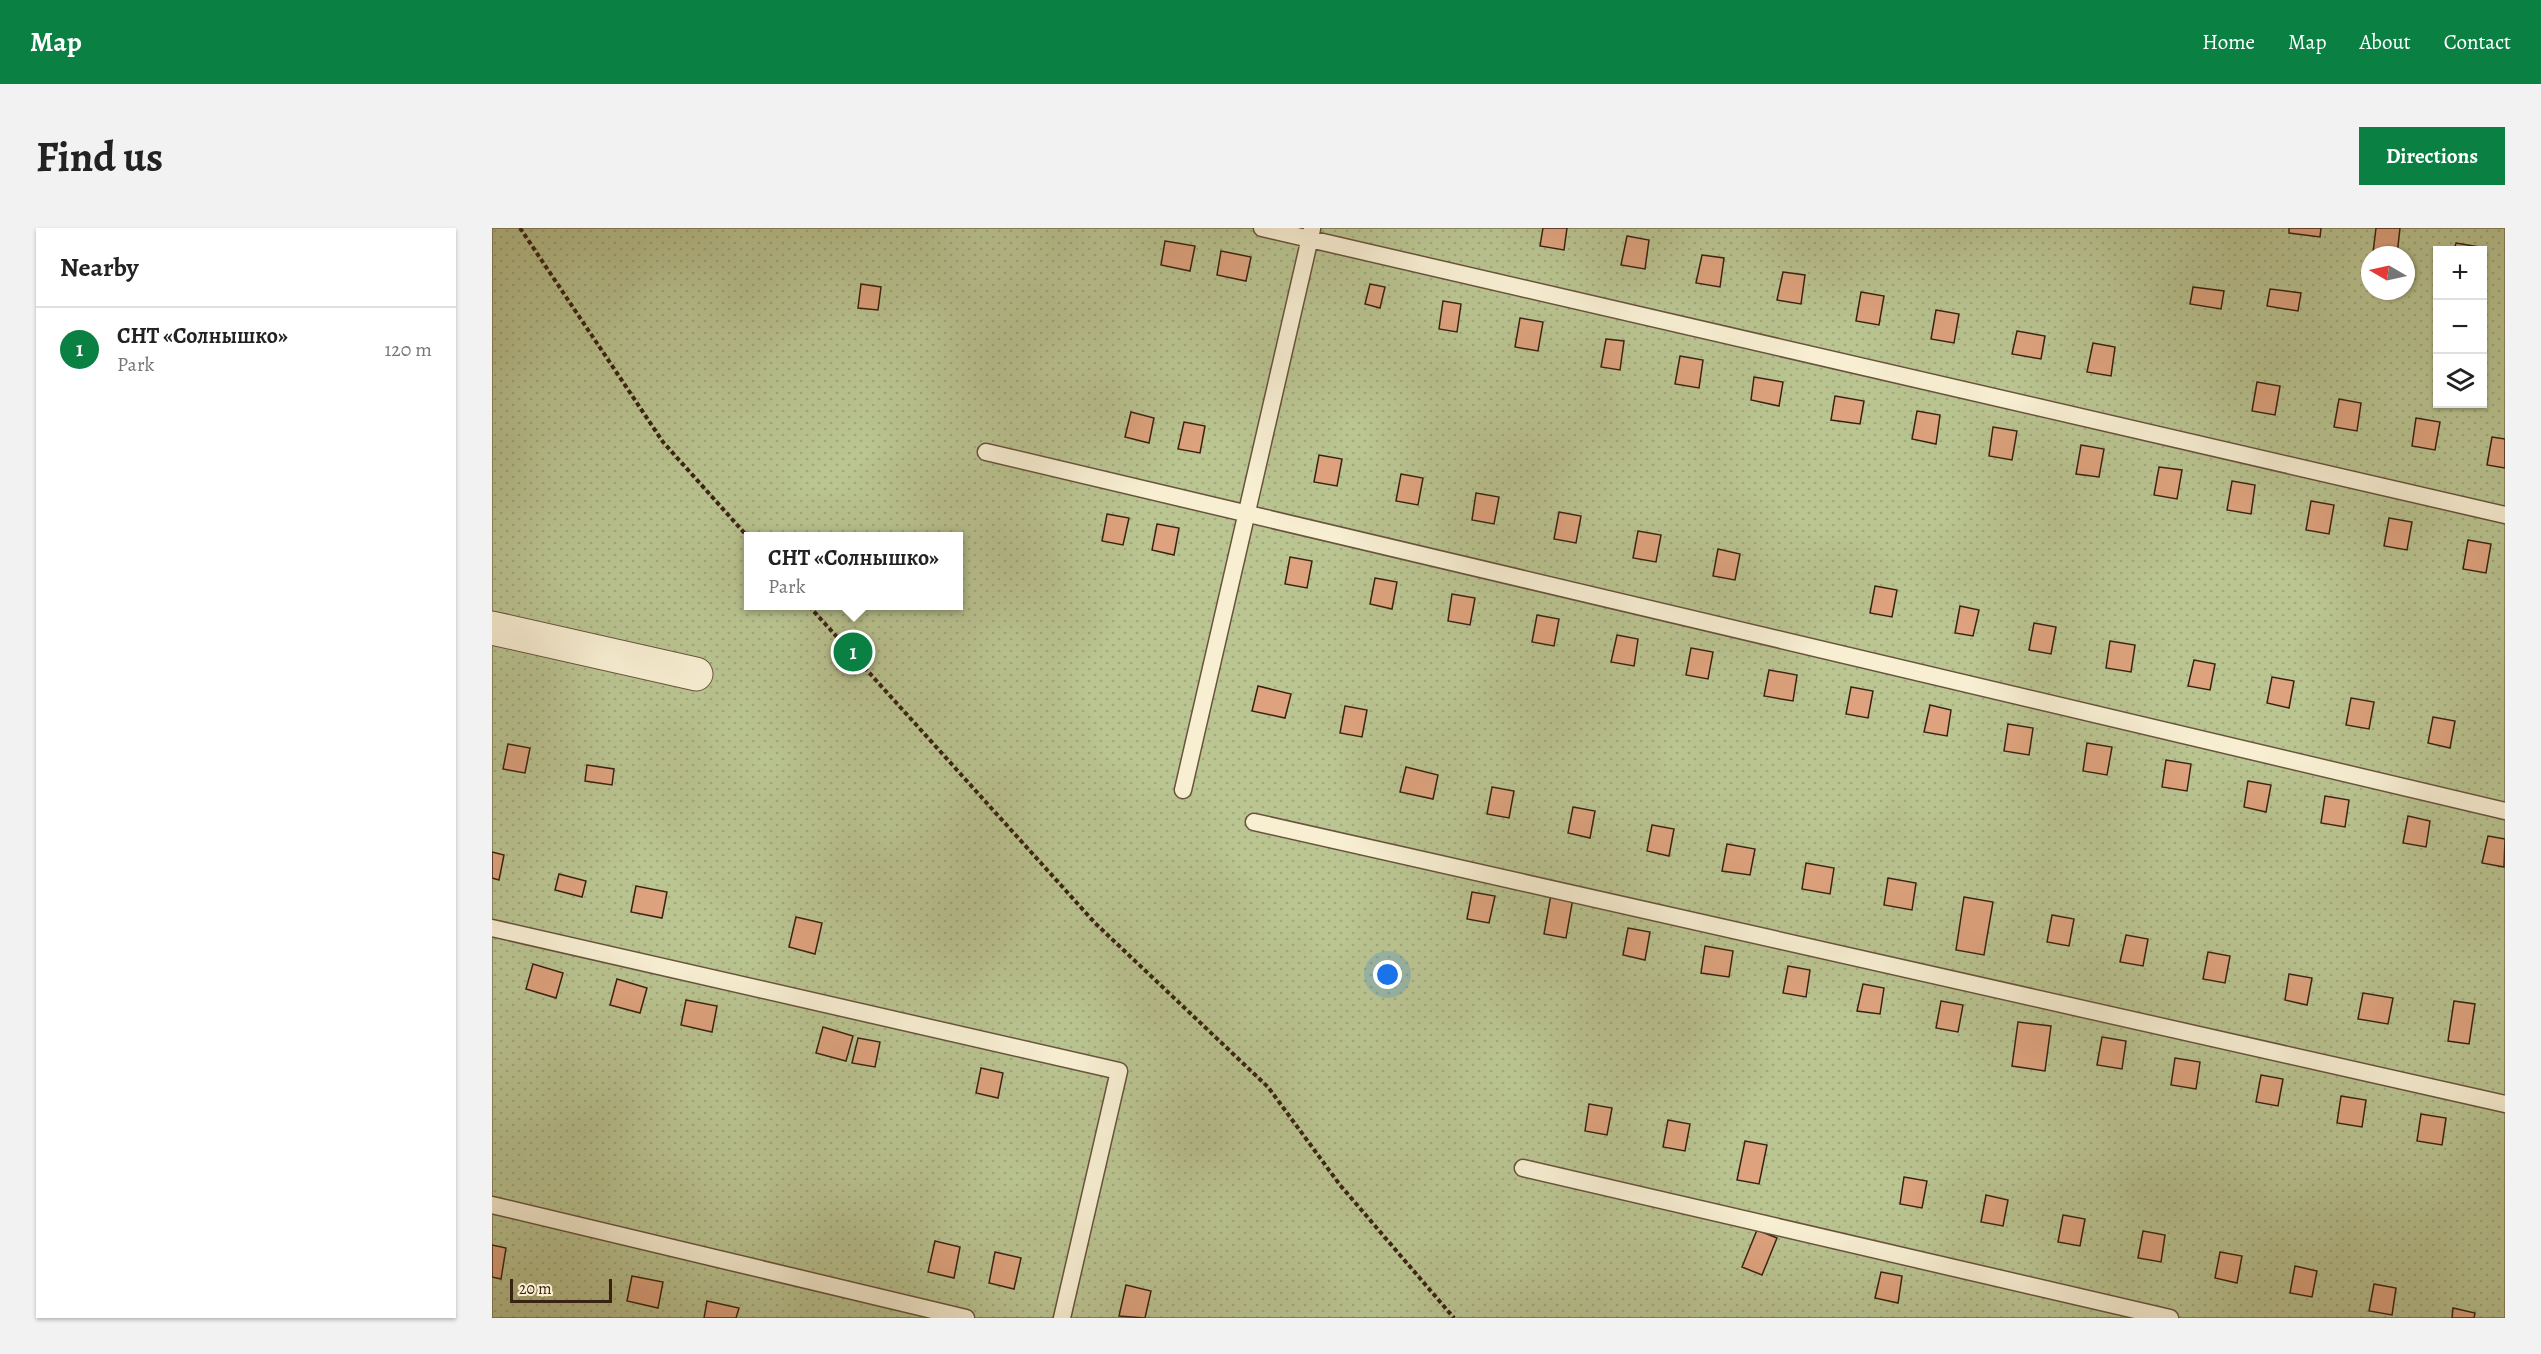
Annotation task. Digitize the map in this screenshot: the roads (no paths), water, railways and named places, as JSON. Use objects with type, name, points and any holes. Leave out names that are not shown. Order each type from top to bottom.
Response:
[{"type":"street","points":[[492,628],[696,674]]},
{"type":"lane","points":[[1262,228],[1311,233],[2505,515]]},
{"type":"lane","points":[[1183,790],[1311,233]]},
{"type":"lane","points":[[986,452],[2505,811]]},
{"type":"lane","points":[[1254,822],[2505,1104]]},
{"type":"lane","points":[[492,928],[1119,1071],[1062,1318]]},
{"type":"lane","points":[[1523,1168],[2170,1318]]},
{"type":"lane","points":[[492,1206],[966,1318]]},
{"type":"place","name":"СНТ «Солнышко»","points":[[853,652]]}]
